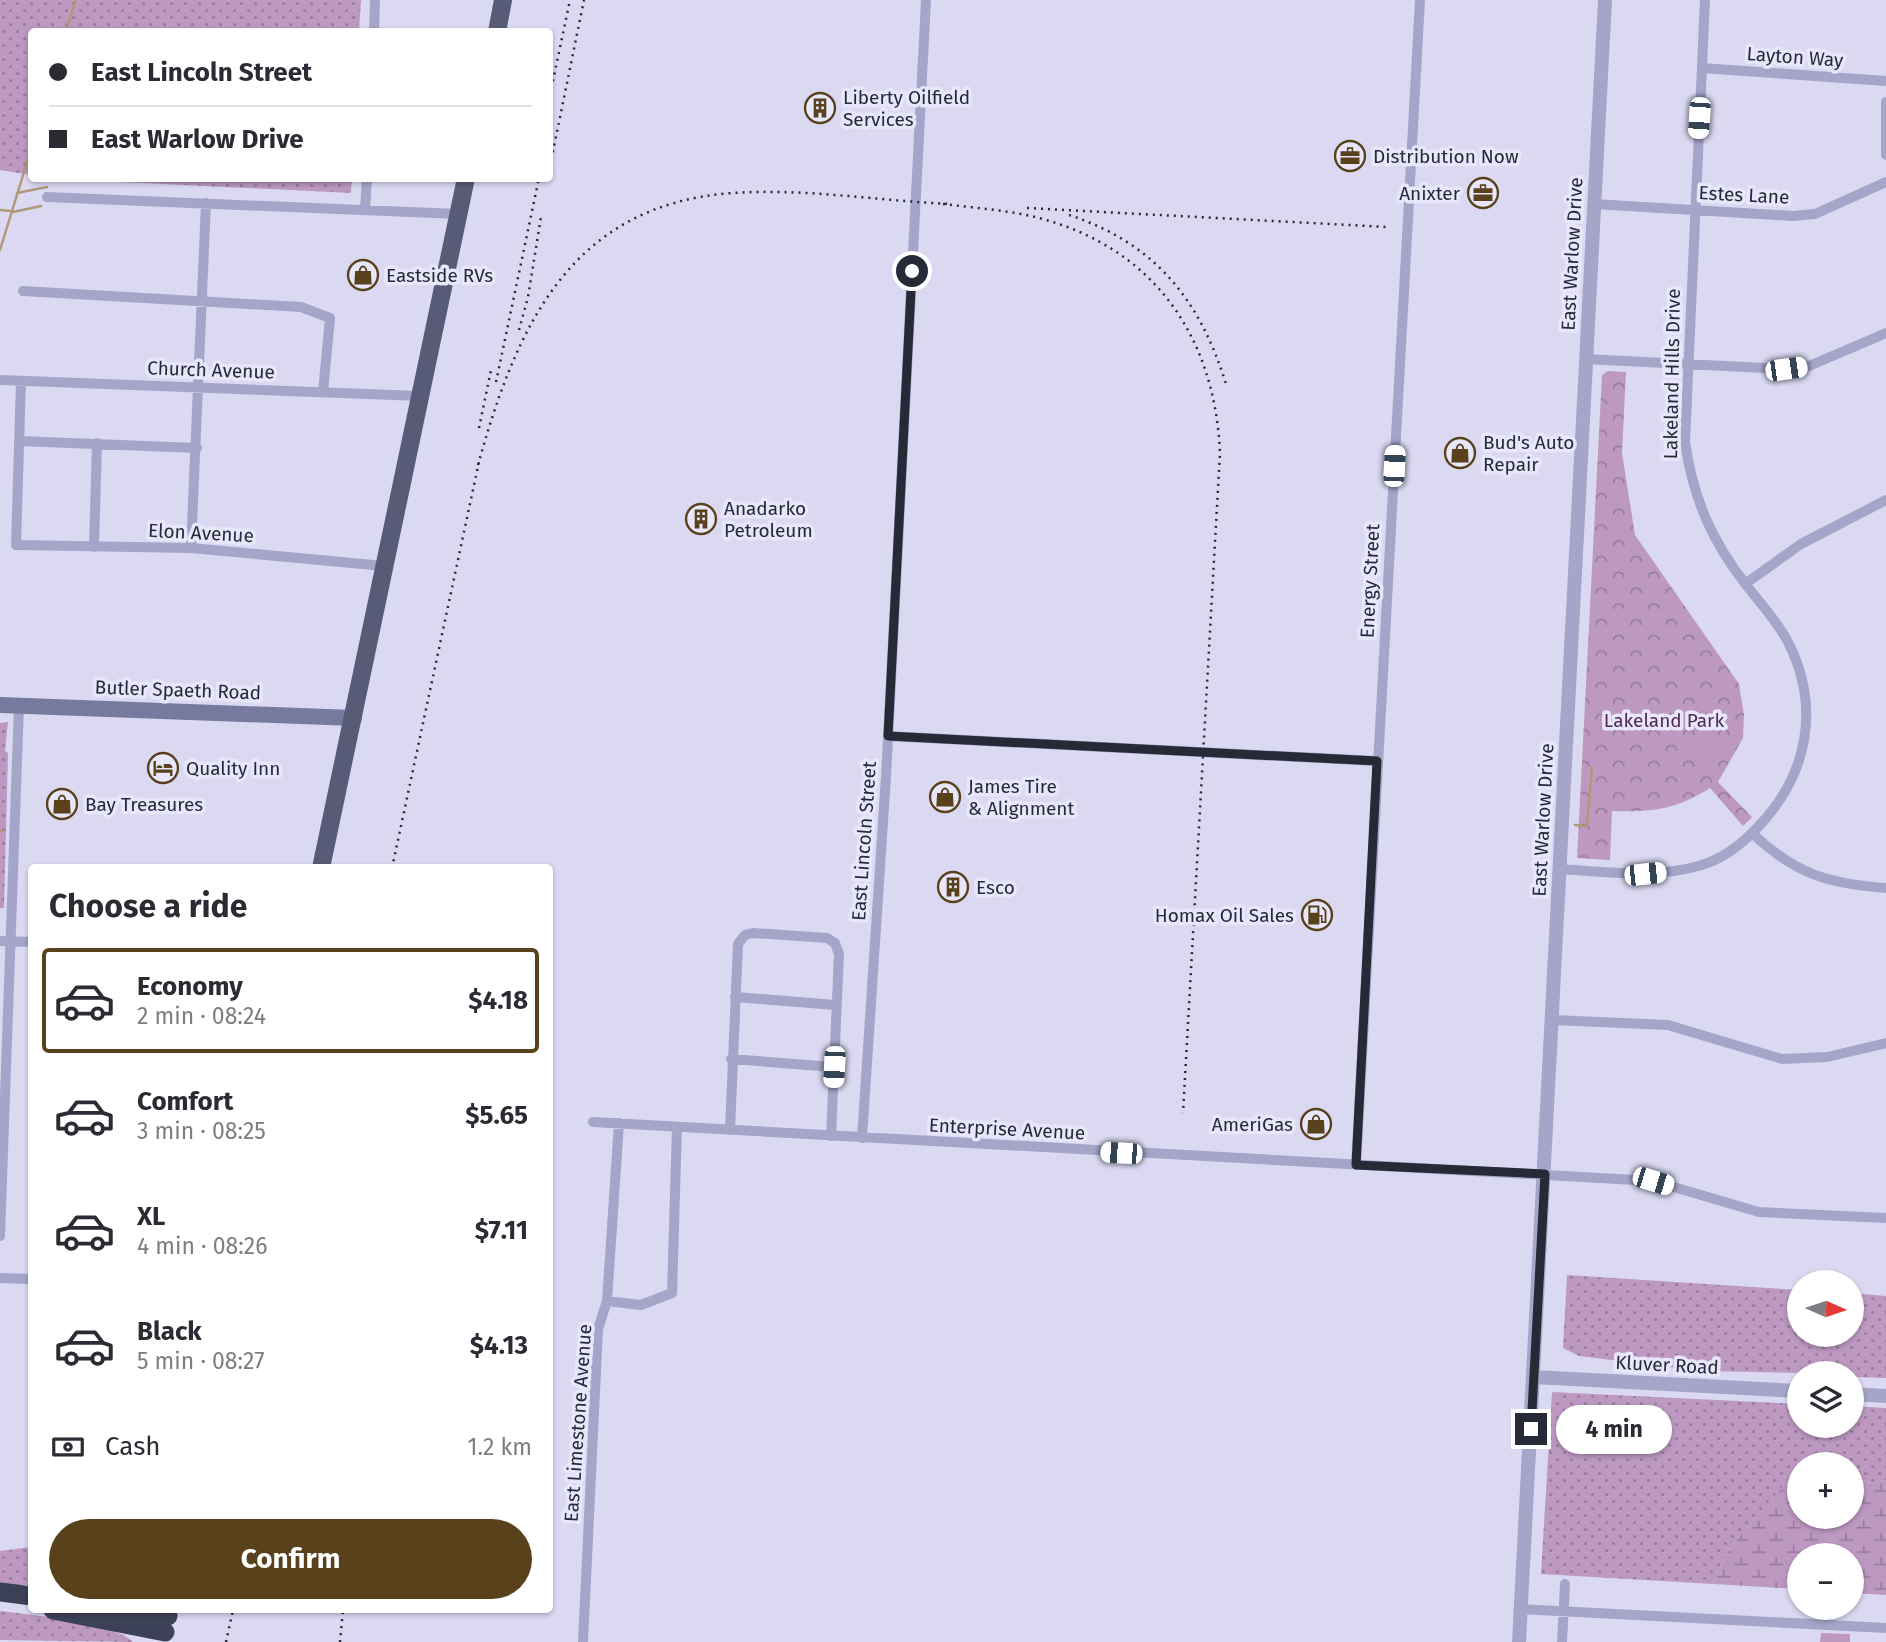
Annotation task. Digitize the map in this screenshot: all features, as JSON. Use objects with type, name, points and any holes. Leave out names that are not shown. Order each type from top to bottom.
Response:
[{"type":"highway","points":[[3,1596],[28,1590]]},
{"type":"highway","points":[[3,1596],[28,1596]]},
{"type":"highway","points":[[3,1596],[28,1605]]},
{"type":"highway","points":[[76,1613],[166,1625]]},
{"type":"highway","points":[[133,1613],[166,1625]]},
{"type":"main road","points":[[498,28],[503,0]]},
{"type":"main road","points":[[322,864],[465,182]]},
{"type":"main road","name":"Butler Spaeth Road","points":[[0,705],[354,718]]},
{"type":"street","points":[[374,28],[375,0]]},
{"type":"street","name":"East Lincoln Street","points":[[862,1138],[888,736],[926,0]]},
{"type":"street","name":"Energy Street","points":[[1356,1165],[1420,0]]},
{"type":"street","name":"East Warlow Drive","points":[[1519,1642],[1605,0]]},
{"type":"street","name":"Lakeland Hills Drive","points":[[1559,869],[1645,874],[1674,871],[1703,864],[1721,856],[1752,833],[1777,807],[1796,774],[1805,740],[1806,706],[1801,674],[1788,641],[1713,539],[1690,477],[1685,442],[1705,0]]},
{"type":"street","name":"Layton Way","points":[[1702,68],[1886,81]]},
{"type":"street","points":[[1886,102],[1886,155]]},
{"type":"street","points":[[365,210],[367,182]]},
{"type":"street","name":"Estes Lane","points":[[1594,204],[1793,216],[1815,214],[1886,182]]},
{"type":"street","points":[[47,197],[458,214]]},
{"type":"street","points":[[191,548],[206,203]]},
{"type":"street","points":[[23,291],[301,307],[330,318],[323,392]]},
{"type":"street","points":[[1585,359],[1786,369],[1809,366],[1886,333]]},
{"type":"street","name":"Church Avenue","points":[[0,380],[420,396]]},
{"type":"street","points":[[21,381],[19,441],[197,448]]},
{"type":"street","name":"Elon Avenue","points":[[19,441],[16,545],[191,548],[384,566]]},
{"type":"street","points":[[94,548],[97,443]]},
{"type":"street","points":[[1745,584],[1801,544],[1886,500]]},
{"type":"street","points":[[0,1236],[5,941],[19,705]]},
{"type":"street","points":[[888,736],[1377,761]]},
{"type":"street","points":[[1752,833],[1780,856],[1808,873],[1842,885],[1886,888]]},
{"type":"street","points":[[730,1130],[738,944],[745,935],[814,937],[835,943],[839,954],[831,1136]]},
{"type":"street","points":[[5,941],[28,942]]},
{"type":"street","points":[[735,997],[836,1005]]},
{"type":"street","points":[[1553,1020],[1668,1026],[1782,1059],[1828,1057],[1886,1043]]},
{"type":"street","points":[[731,1059],[834,1067]]},
{"type":"street","name":"Enterprise Avenue","points":[[593,1122],[1653,1181],[1759,1212],[1886,1218]]},
{"type":"street","name":"East Limestone Avenue","points":[[583,1642],[598,1329],[607,1301],[619,1123]]},
{"type":"street","points":[[607,1301],[640,1305],[672,1293],[677,1127]]},
{"type":"street","points":[[0,1278],[28,1279]]},
{"type":"street","name":"Kluver Road","points":[[1534,1377],[1787,1390]]},
{"type":"street","points":[[1864,1395],[1886,1396]]},
{"type":"street","points":[[1562,1642],[1565,1584]]},
{"type":"street","points":[[1521,1609],[1886,1628]]},
{"type":"green space","points":[[0,0],[361,0],[359,28],[28,28],[28,175],[0,170]]},
{"type":"green space","points":[[122,182],[352,182],[351,193]]},
{"type":"green space","name":"Lakeland Park","points":[[1608,371],[1626,372],[1622,453],[1635,535],[1739,684],[1744,715],[1743,738],[1718,782],[1752,817],[1743,826],[1710,788],[1686,801],[1663,808],[1612,811],[1610,860],[1577,858],[1602,375]]},
{"type":"green space","points":[[8,722],[5,751],[8,753],[4,908],[0,908],[0,723]]},
{"type":"green space","points":[[1708,740],[1717,759],[1705,765],[1695,746]]},
{"type":"green space","points":[[1567,1275],[1787,1289],[1787,1348],[1864,1348],[1864,1294],[1886,1296],[1886,1378],[1864,1377],[1864,1361],[1787,1361],[1787,1373],[1701,1371],[1579,1356],[1563,1348]]},
{"type":"green space","points":[[1552,1392],[1787,1403],[1787,1438],[1864,1438],[1864,1407],[1886,1408],[1886,1480],[1867,1483],[1864,1480],[1864,1452],[1787,1452],[1787,1482],[1729,1549],[1713,1584],[1541,1574]]},
{"type":"green space","points":[[1864,1480],[1867,1483],[1886,1480],[1886,1595],[1864,1594],[1864,1543],[1787,1543],[1787,1588],[1713,1584],[1729,1549],[1787,1481],[1787,1529],[1864,1529]]},
{"type":"green space","points":[[28,1547],[28,1585],[0,1585],[0,1551]]},
{"type":"green space","points":[[0,1611],[91,1625],[110,1630],[133,1642],[0,1640]]},
{"type":"green space","points":[[1821,1633],[1850,1634],[1850,1642],[1820,1642]]},
{"type":"waterway","points":[[67,28],[76,0]]},
{"type":"waterway","points":[[0,250],[28,159]]},
{"type":"waterway","points":[[17,193],[47,187]]},
{"type":"waterway","points":[[13,212],[41,206]]},
{"type":"waterway","points":[[0,210],[11,211]]},
{"type":"waterway","points":[[1575,825],[1587,826],[1592,767]]},
{"type":"railway","points":[[553,81],[570,0]]},
{"type":"railway","points":[[553,151],[584,0]]},
{"type":"railway","points":[[496,382],[538,182]]},
{"type":"railway","points":[[478,465],[511,366],[532,322],[559,282],[591,248],[630,221],[677,202],[733,193],[815,193],[951,204]]},
{"type":"railway","points":[[943,204],[1039,218],[1080,232],[1115,251],[1145,275],[1171,303],[1191,336],[1206,372],[1216,411],[1220,453],[1183,1113]]},
{"type":"railway","points":[[1027,208],[1387,227]]},
{"type":"railway","points":[[1069,215],[1126,241],[1170,278],[1203,326],[1226,384]]},
{"type":"railway","points":[[519,330],[528,297],[541,217]]},
{"type":"railway","points":[[479,428],[491,370]]},
{"type":"railway","points":[[393,864],[480,457]]},
{"type":"railway","points":[[226,1642],[232,1613]]},
{"type":"railway","points":[[340,1642],[343,1613]]},
{"type":"place","name":"Liberty Oilfield Services","points":[[820,108]]},
{"type":"place","name":"Distribution Now","points":[[1350,156]]},
{"type":"place","name":"Anixter","points":[[1483,193]]},
{"type":"place","name":"Eastside RVs","points":[[363,275]]},
{"type":"place","name":"Bud's Auto Repair","points":[[1460,453]]},
{"type":"place","name":"Anadarko Petroleum","points":[[701,519]]},
{"type":"place","name":"Quality Inn","points":[[163,768]]},
{"type":"place","name":"James Tire & Alignment","points":[[945,797]]},
{"type":"place","name":"Bay Treasures","points":[[62,804]]},
{"type":"place","name":"Esco","points":[[953,887]]},
{"type":"place","name":"Homax Oil Sales","points":[[1317,915]]},
{"type":"place","name":"AmeriGas","points":[[1316,1124]]},
{"type":"route","points":[[912,271],[888,736],[1377,761],[1356,1165],[1545,1174],[1531,1429]]}]
